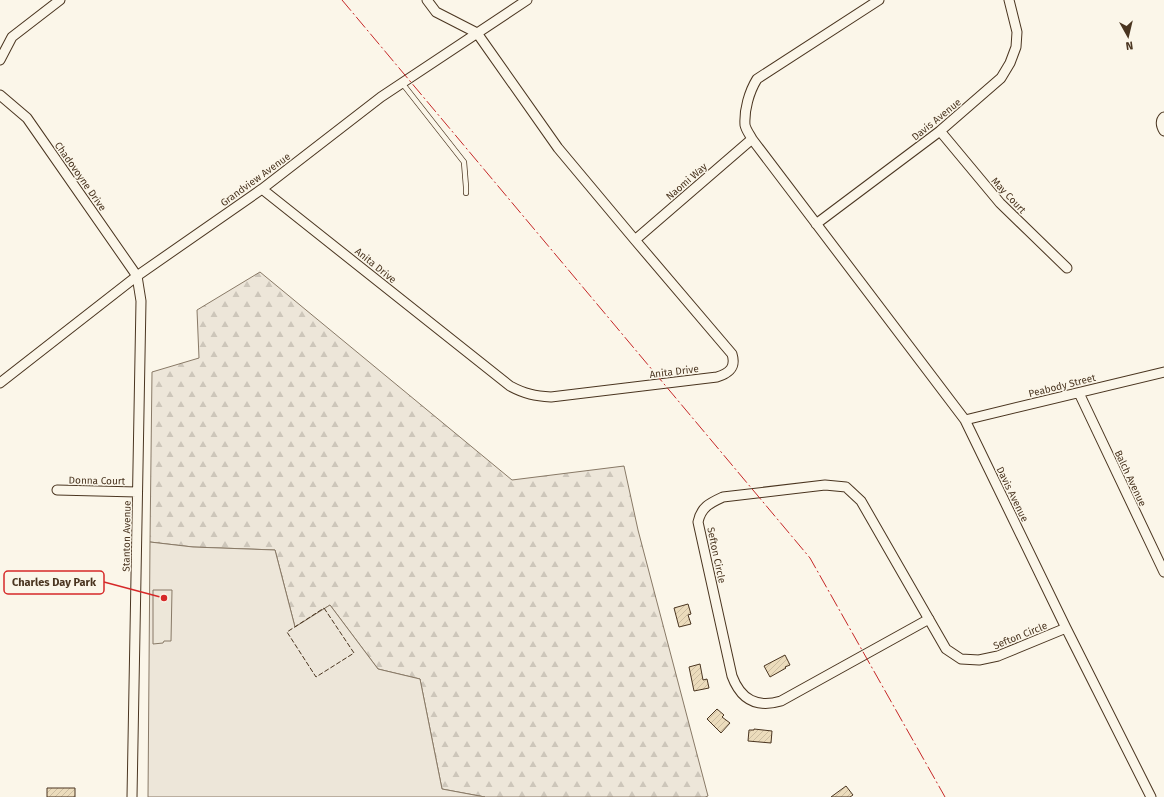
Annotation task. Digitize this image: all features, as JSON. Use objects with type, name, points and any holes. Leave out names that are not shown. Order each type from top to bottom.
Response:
[{"type":"street","points":[[0,60],[12,37],[60,0]]},
{"type":"street","points":[[427,0],[436,12],[477,33]]},
{"type":"street","name":"Grandview Avenue","points":[[0,383],[137,276],[262,189],[381,97],[527,0]]},
{"type":"street","name":"Davis Avenue","points":[[880,0],[757,79],[751,88],[746,111],[745,126],[752,139],[965,420],[1066,628],[1151,797]]},
{"type":"street","name":"Davis Avenue","points":[[816,224],[940,131],[1001,78],[1010,63],[1016,47],[1017,32],[1009,0]]},
{"type":"street","name":"Anita Drive","points":[[262,189],[510,386],[521,392],[536,396],[551,397],[717,377],[726,374],[734,361],[732,354],[558,148],[477,33]]},
{"type":"street","name":"Chadovoyne Drive","points":[[0,95],[27,118],[137,276]]},
{"type":"street","points":[[1164,117],[1161,122],[1164,131]]},
{"type":"street","name":"May Court","points":[[940,131],[1000,203],[1068,268]]},
{"type":"street","name":"Naomi Way","points":[[635,240],[752,139]]},
{"type":"street","name":"Stanton Avenue","points":[[132,797],[141,302],[137,276]]},
{"type":"street","name":"Peabody Street","points":[[965,420],[1164,372]]},
{"type":"street","name":"Balch Avenue","points":[[1079,393],[1164,572]]},
{"type":"street","name":"Sefton Circle","points":[[929,619],[781,701],[771,704],[760,704],[749,700],[735,684],[732,676],[698,522],[700,513],[710,503],[723,497],[825,485],[846,487],[861,501],[929,619],[946,649],[961,658],[979,660],[998,656],[1066,628]]},
{"type":"street","name":"Donna Court","points":[[57,490],[137,492]]},
{"type":"lane","points":[[402,83],[464,162],[466,193]]},
{"type":"green space","points":[[260,272],[512,480],[624,466],[638,530],[708,796],[485,797],[442,789],[420,679],[378,669],[330,605],[295,627],[275,550],[193,547],[150,542],[152,372],[199,358],[197,310]]},
{"type":"green space","points":[[150,542],[193,547],[275,550],[295,627],[330,605],[378,669],[420,679],[442,789],[485,797],[148,797]]},
{"type":"shaded area","points":[[153,590],[172,590],[171,641],[153,644]]},
{"type":"building","points":[[688,604],[691,614],[688,615],[691,624],[679,627],[674,608]]},
{"type":"building","points":[[785,655],[790,665],[770,677],[764,666]]},
{"type":"building","points":[[700,664],[703,680],[707,679],[709,688],[694,691],[689,667]]},
{"type":"building","points":[[717,709],[724,715],[722,717],[730,723],[721,733],[707,719]]},
{"type":"building","points":[[754,729],[772,731],[771,743],[748,741],[749,730]]},
{"type":"building","points":[[846,786],[853,795],[850,797],[831,797]]},
{"type":"building","points":[[47,788],[75,788],[75,797],[47,797]]},
{"type":"fence","points":[[324,608],[354,653],[316,677],[287,632],[324,608]]},
{"type":"power","points":[[342,0],[810,558],[945,797]]},
{"type":"place","name":"Charles Day Park","points":[[164,598]]}]
